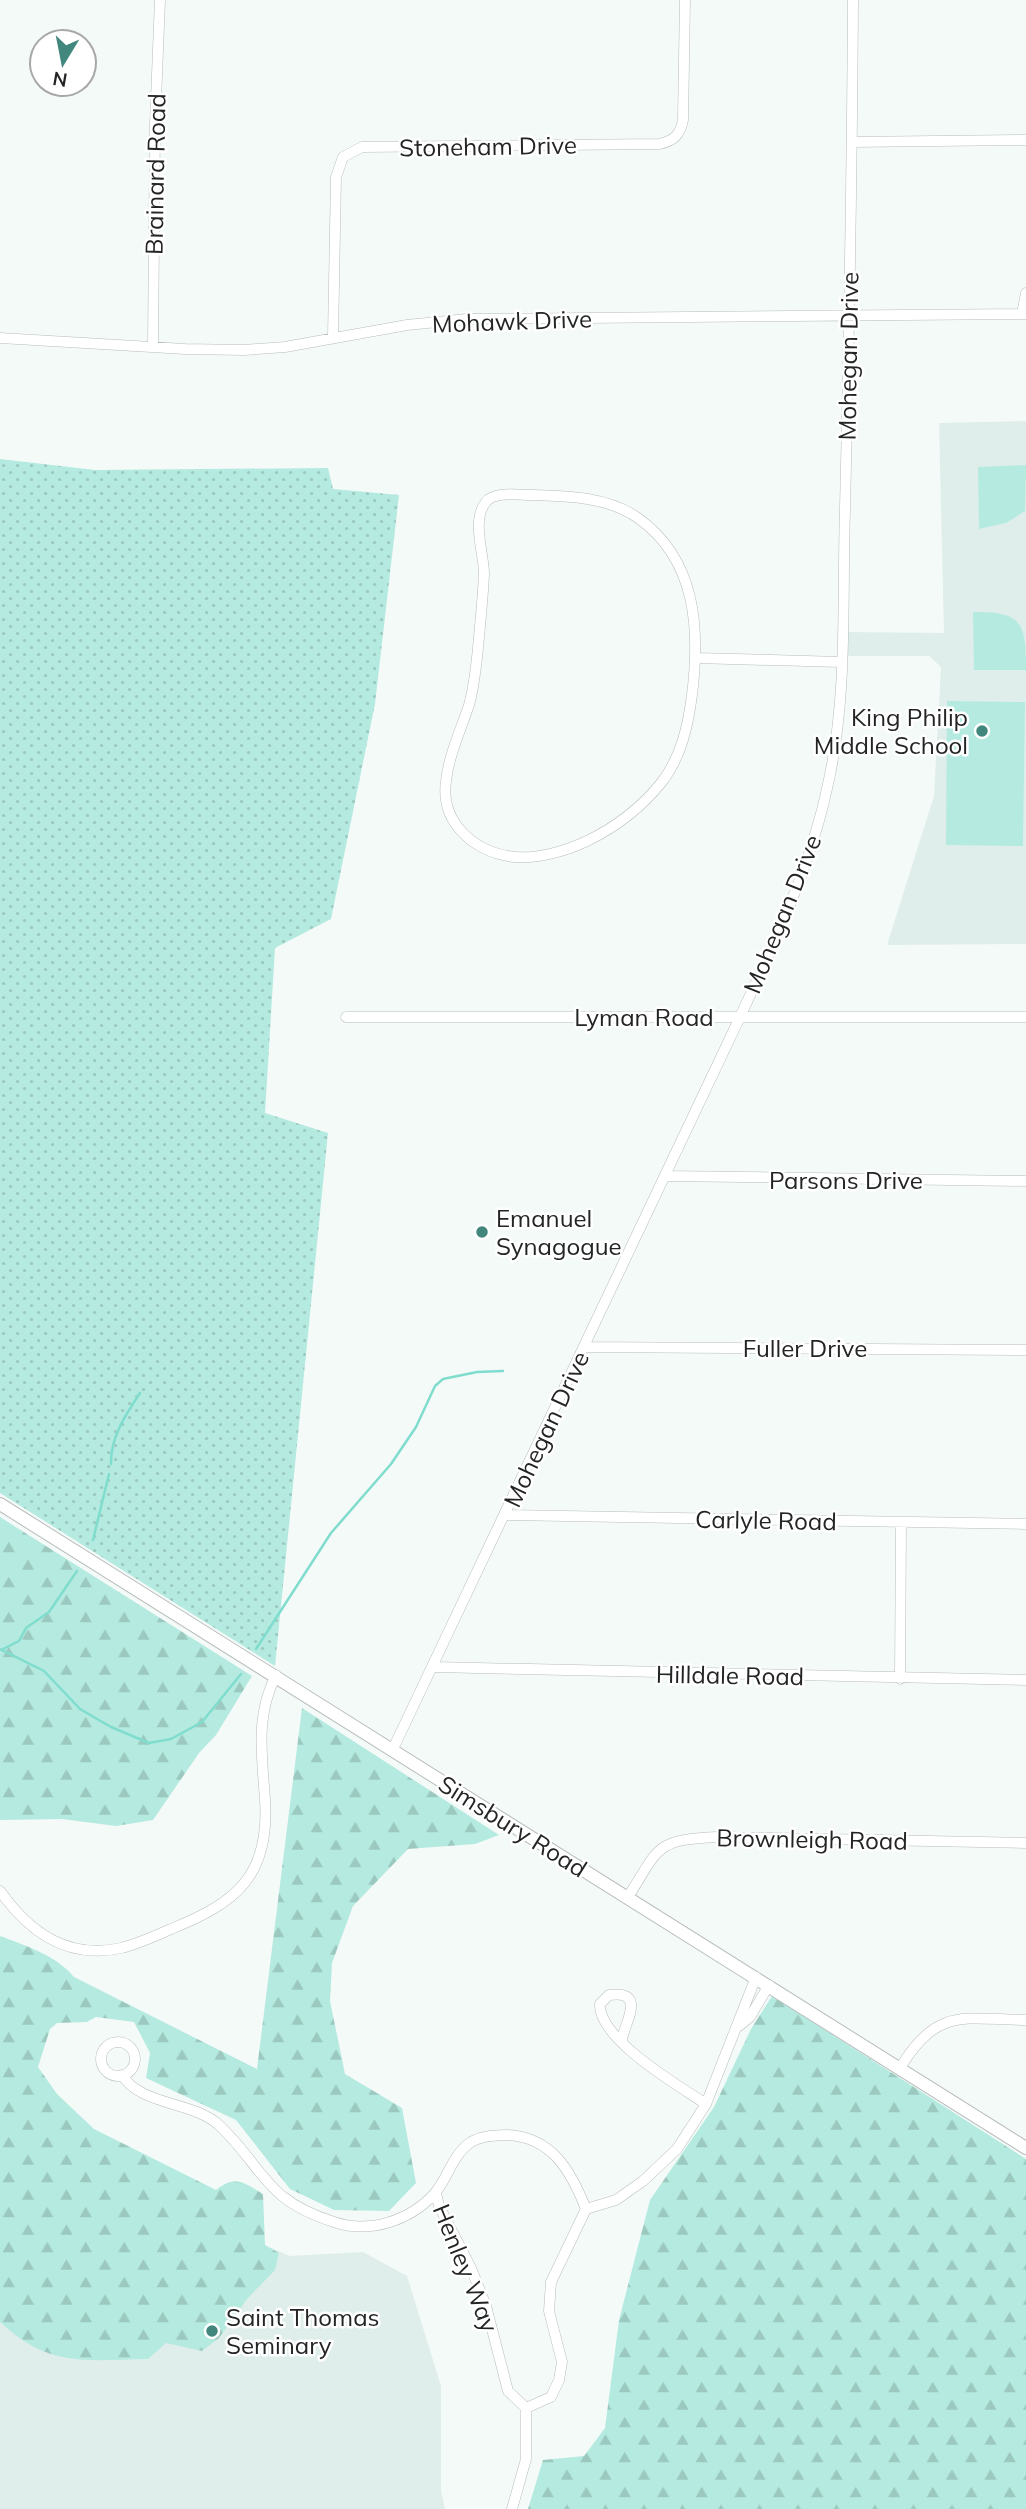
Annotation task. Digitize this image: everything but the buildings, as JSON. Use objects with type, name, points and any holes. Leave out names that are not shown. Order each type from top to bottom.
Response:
[{"type":"main road","name":"Simsbury Road","points":[[0,1504],[1026,2148]]},
{"type":"street","name":"Brainard Road","points":[[153,347],[155,125],[160,0]]},
{"type":"street","name":"Stoneham Drive","points":[[333,337],[336,177],[343,157],[362,147],[659,144],[671,141],[679,134],[682,120],[685,0]]},
{"type":"street","name":"Mohegan Drive","points":[[392,1751],[740,1017],[792,904],[812,849],[829,782],[838,715],[841,662],[850,316],[853,0]]},
{"type":"street","points":[[852,142],[1026,140]]},
{"type":"street","points":[[1024,314],[1026,293]]},
{"type":"street","name":"Mohawk Drive","points":[[0,338],[244,350],[285,347],[407,325],[467,319],[1024,314]]},
{"type":"street","points":[[493,496],[569,496],[607,503],[636,517],[659,535],[684,574],[694,608],[696,658],[688,725],[678,752],[662,782],[615,827],[574,847],[517,857],[493,853],[470,841],[456,826],[447,804],[446,781],[470,701],[479,640],[484,572],[479,526],[485,502],[493,496]]},
{"type":"street","points":[[696,658],[841,662]]},
{"type":"street","name":"Lyman Road","points":[[346,1017],[1026,1017]]},
{"type":"street","name":"Parsons Drive","points":[[665,1176],[1026,1181]]},
{"type":"street","name":"Fuller Drive","points":[[584,1347],[1026,1350]]},
{"type":"street","name":"Carlyle Road","points":[[505,1516],[1026,1524]]},
{"type":"street","points":[[900,1679],[901,1522]]},
{"type":"street","name":"Hilldale Road","points":[[433,1667],[1026,1680]]},
{"type":"street","points":[[0,1891],[18,1917],[40,1935],[68,1945],[99,1950],[128,1947],[202,1917],[229,1901],[247,1880],[261,1851],[265,1832],[260,1721],[266,1696],[276,1675]]},
{"type":"street","name":"Brownleigh Road","points":[[628,1897],[661,1847],[679,1839],[717,1837],[1026,1843]]},
{"type":"street","points":[[512,2509],[526,2459],[526,2408],[551,2397],[559,2380],[562,2362],[549,2311],[551,2282],[586,2209],[616,2200],[643,2181],[677,2149],[706,2104],[756,1978]]},
{"type":"street","points":[[739,2026],[750,2017],[769,1985]]},
{"type":"street","points":[[622,2040],[633,2011],[631,2003],[625,1997],[609,1995],[603,1999],[600,2014],[622,2040],[644,2064],[706,2104]]},
{"type":"street","points":[[900,2068],[918,2040],[938,2024],[965,2019],[1026,2020]]},
{"type":"street","points":[[122,2075],[135,2089],[202,2112],[219,2126],[263,2180],[290,2204],[336,2223],[377,2227],[409,2214],[436,2193]]},
{"type":"street","name":"Henley Way","points":[[526,2408],[508,2391],[486,2306],[471,2268],[439,2206],[436,2193],[449,2166],[472,2142],[494,2135],[519,2136],[541,2143],[558,2156],[575,2182],[586,2209]]},
{"type":"shaded area","name":"King Philip Middle School","points":[[1026,421],[1026,944],[887,945],[934,796],[941,667],[929,656],[842,656],[841,632],[944,633],[939,423]]},
{"type":"shaded area","name":"Saint Thomas Seminary","points":[[0,2120],[89,2171],[290,2256],[363,2252],[407,2276],[441,2386],[441,2491],[445,2509],[0,2509]]},
{"type":"green space","points":[[0,459],[95,470],[328,468],[333,489],[399,495],[375,704],[331,919],[275,948],[265,1113],[328,1133],[275,1666],[0,1493]]},
{"type":"green space","points":[[1026,465],[1025,511],[1006,523],[979,529],[978,467]]},
{"type":"green space","points":[[973,612],[1003,614],[1019,624],[1025,642],[1026,670],[974,670]]},
{"type":"green space","points":[[947,701],[1025,702],[1023,846],[946,845]]},
{"type":"green space","points":[[0,1517],[252,1676],[216,1735],[199,1753],[153,1820],[116,1826],[62,1819],[0,1820]]},
{"type":"green space","points":[[302,1708],[499,1835],[475,1844],[408,1849],[353,1906],[332,1963],[330,2001],[345,2074],[402,2108],[416,2183],[389,2211],[334,2210],[290,2189],[236,2120],[146,2078],[150,2053],[134,2022],[96,2017],[87,2022],[57,2023],[50,2029],[38,2067],[57,2094],[94,2129],[216,2190],[222,2185],[239,2182],[263,2194],[265,2245],[279,2253],[275,2270],[247,2299],[219,2338],[202,2351],[166,2343],[148,2359],[87,2360],[52,2354],[18,2337],[0,2322],[0,1936],[40,1952],[67,1969],[74,1977],[257,2069]]},
{"type":"green space","points":[[772,1996],[1026,2159],[1026,2509],[528,2509],[543,2460],[584,2456],[605,2428],[619,2320],[650,2200],[714,2107],[751,2029]]},
{"type":"waterway","points":[[256,1649],[331,1533],[391,1464],[416,1427],[435,1386],[443,1379],[477,1372],[503,1371]]},
{"type":"waterway","points":[[111,1464],[116,1436],[140,1393]]},
{"type":"waterway","points":[[93,1540],[109,1474]]},
{"type":"waterway","points":[[3,1649],[19,1641],[26,1628],[49,1612],[77,1571]]},
{"type":"waterway","points":[[0,1649],[44,1671],[80,1709],[111,1727],[149,1743],[171,1739],[202,1722],[241,1674]]},
{"type":"place","name":"King Philip Middle School","points":[[982,731]]},
{"type":"place","name":"Emanuel Synagogue","points":[[482,1232]]},
{"type":"place","name":"Saint Thomas Seminary","points":[[212,2331]]}]
